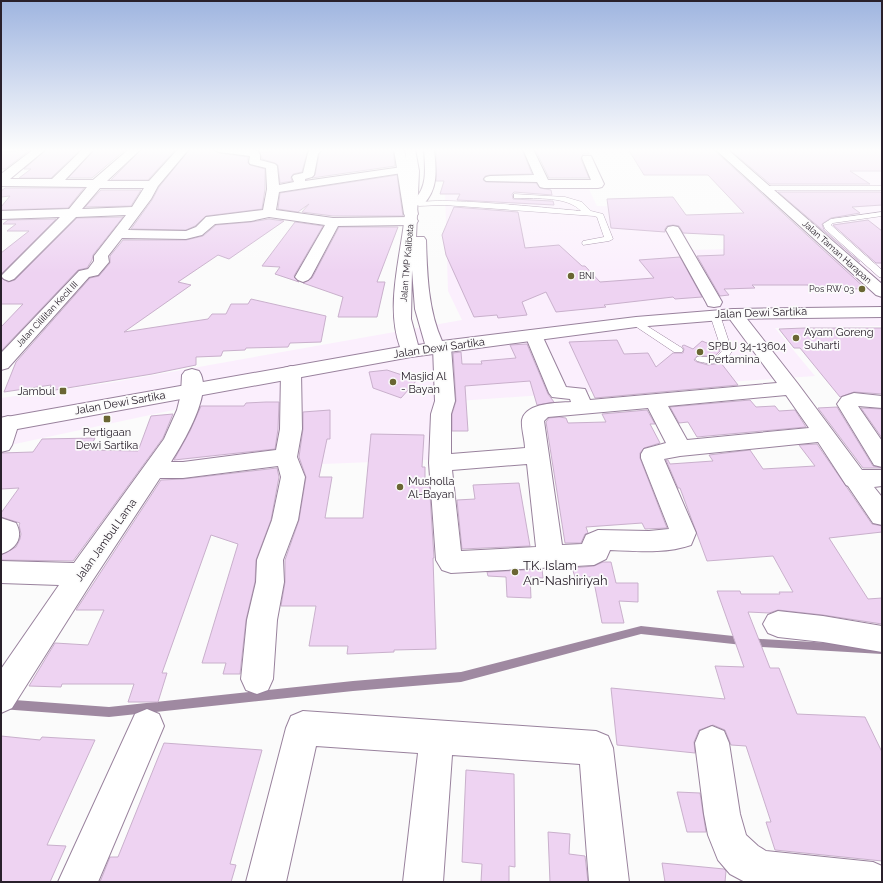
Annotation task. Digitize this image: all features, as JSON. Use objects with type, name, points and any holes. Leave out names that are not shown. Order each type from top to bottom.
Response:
[{"type":"street","points":[[9,276],[73,212],[91,190]]},
{"type":"street","name":"Jalan Cililitan Kecil III","points":[[1,364],[84,274],[93,272],[102,262],[101,256],[151,190]]},
{"type":"street","points":[[268,213],[273,190]]},
{"type":"street","points":[[409,190],[415,207]]},
{"type":"street","name":"Jalan TMP Kalibata","points":[[414,190],[424,317],[436,343],[445,401],[440,414],[440,463],[449,561],[550,556]]},
{"type":"street","name":"Jalan TMP Kalibata","points":[[409,345],[402,319],[404,272],[417,190]]},
{"type":"street","points":[[117,234],[186,235],[202,231],[211,220],[250,217],[268,213],[333,222],[415,207],[424,198],[428,190]]},
{"type":"street","name":"Jalan Taman Harapan","points":[[767,190],[882,292]]},
{"type":"street","points":[[1,215],[136,211]]},
{"type":"street","points":[[304,277],[333,222]]},
{"type":"street","points":[[673,230],[714,308]]},
{"type":"street","name":"Jalan Dewi Sartika","points":[[436,343],[714,308],[882,301]]},
{"type":"street","name":"Jalan Dewi Sartika","points":[[3,419],[192,382],[409,345],[534,335],[636,322],[714,308],[734,314],[882,312]]},
{"type":"street","points":[[734,314],[791,388],[882,516]]},
{"type":"street","points":[[534,335],[559,393],[578,393],[583,407]]},
{"type":"street","name":"Jalan Dewi Sartika","points":[[192,382],[291,372],[409,345]]},
{"type":"street","points":[[257,679],[262,620],[270,582],[270,560],[285,520],[293,477],[286,457],[291,429],[291,372]]},
{"type":"street","name":"Jalan Jambul Lama","points":[[1,697],[81,575],[154,470],[185,421],[192,382]]},
{"type":"street","points":[[791,388],[542,411],[536,415],[533,419],[550,556],[595,554],[597,552],[595,542],[598,540],[649,541],[682,538],[683,533],[651,456],[654,453],[680,448],[823,434]]},
{"type":"street","points":[[882,402],[854,399],[849,401],[847,404],[882,459]]},
{"type":"street","points":[[655,401],[680,448]]},
{"type":"street","points":[[1,445],[3,419]]},
{"type":"street","points":[[440,463],[537,455]]},
{"type":"street","points":[[154,470],[183,470],[286,457]]},
{"type":"street","points":[[854,478],[882,478]]},
{"type":"street","points":[[1,528],[6,530],[7,536],[1,544]]},
{"type":"street","points":[[1,572],[81,575]]},
{"type":"street","points":[[778,624],[823,629],[882,639]]},
{"type":"street","points":[[78,882],[147,726]]},
{"type":"street","points":[[266,882],[303,728],[596,748],[609,882]]},
{"type":"street","points":[[424,882],[437,737]]},
{"type":"street","points":[[712,743],[722,814],[727,835],[731,847],[744,860],[762,870],[873,882]]},
{"type":"lane","points":[[517,196],[565,199],[579,204],[588,213]]},
{"type":"lane","points":[[415,207],[444,203],[588,213],[600,216],[609,239],[586,243]]},
{"type":"lane","points":[[882,214],[831,221],[827,224],[828,228],[882,275]]},
{"type":"lane","points":[[702,359],[715,362],[724,357],[727,352],[714,308]]},
{"type":"lane","points":[[636,322],[678,350]]},
{"type":"shaded area","points":[[590,190],[597,206],[678,208],[690,250],[729,249],[736,258],[844,257],[769,190],[882,190],[882,326],[775,328],[815,376],[444,402],[448,459],[171,470],[178,409],[1,447],[1,398],[109,383],[462,320],[448,291],[445,192]]},
{"type":"building","points":[[82,190],[68,208],[1,210],[1,207],[10,196],[1,197],[1,191]]},
{"type":"building","points":[[101,190],[141,190],[131,206],[85,207]]},
{"type":"building","points":[[157,190],[265,190],[262,209],[206,216],[195,226],[186,230],[131,229]]},
{"type":"building","points":[[298,190],[399,190],[403,216],[333,216],[302,212],[309,204],[298,212],[278,209],[280,193]]},
{"type":"building","points":[[441,190],[551,190],[552,195],[514,192],[512,194],[513,199],[553,201],[554,205],[457,200],[460,194],[440,194]]},
{"type":"building","points":[[722,190],[758,190],[866,289],[810,288],[808,285],[752,285],[755,288],[724,289],[729,295],[720,296],[697,256],[724,255],[724,235],[683,233],[679,226],[673,225],[667,226],[665,232],[611,228],[607,199],[673,197],[686,215],[744,213]]},
{"type":"building","points":[[778,192],[882,193],[882,205],[852,207],[860,213],[831,218],[822,224],[824,230],[860,262]]},
{"type":"building","points":[[454,207],[518,212],[525,248],[559,245],[582,266],[585,266],[600,282],[654,278],[639,260],[680,257],[702,297],[675,299],[673,297],[604,305],[606,307],[556,312],[546,292],[522,302],[527,315],[498,318],[497,315],[474,317],[446,255],[442,235]]},
{"type":"building","points":[[123,217],[93,255],[87,268],[78,270],[1,351],[1,327],[23,304],[1,304],[1,278],[8,282],[15,280],[77,218]]},
{"type":"building","points":[[56,219],[1,274],[1,253],[29,231],[7,231],[16,224],[3,224],[8,220]]},
{"type":"building","points":[[269,219],[284,221],[229,259],[218,255],[178,282],[191,285],[124,332],[208,319],[212,314],[226,314],[231,304],[248,304],[251,299],[326,316],[321,342],[290,343],[288,347],[246,348],[245,350],[223,351],[221,356],[196,357],[196,365],[152,374],[49,391],[51,385],[4,392],[16,362],[90,278],[99,276],[110,263],[110,256],[123,240],[186,240],[203,236],[216,225]]},
{"type":"building","points":[[868,220],[882,231],[882,263],[876,263],[833,225]]},
{"type":"building","points":[[295,222],[323,226],[294,276],[299,282],[275,274],[280,267],[262,266]]},
{"type":"building","points":[[339,227],[398,227],[377,282],[385,282],[377,317],[338,317],[343,297],[303,283],[312,278]]},
{"type":"building","points":[[882,328],[882,394],[854,392],[840,397],[800,348],[794,348],[779,329]]},
{"type":"building","points":[[617,340],[624,354],[648,353],[656,367],[673,353],[683,353],[684,349],[682,346],[684,345],[693,349],[702,341],[719,348],[720,351],[715,356],[697,356],[694,360],[708,365],[721,363],[738,385],[595,398],[569,342]]},
{"type":"building","points":[[527,344],[548,394],[554,402],[537,405],[530,381],[465,386],[468,431],[452,431],[452,414],[456,401],[453,353],[461,352],[462,364],[482,364],[481,361],[516,358],[510,345]]},
{"type":"building","name":"Masjid Al - Bayan","points":[[387,370],[417,380],[401,398],[373,388],[369,372]]},
{"type":"building","points":[[750,400],[756,407],[775,406],[779,411],[795,410],[806,427],[697,437],[688,422],[679,423],[670,407]]},
{"type":"building","points":[[279,402],[278,429],[275,449],[174,460],[190,431],[201,406],[244,406],[246,403]]},
{"type":"building","points":[[837,407],[873,466],[882,468],[863,468],[818,408]]},
{"type":"building","points":[[861,408],[882,409],[882,438]]},
{"type":"building","points":[[330,410],[330,439],[327,439],[319,477],[332,477],[325,518],[363,518],[371,434],[424,435],[422,467],[425,467],[425,479],[429,479],[434,558],[436,649],[394,650],[394,652],[347,654],[348,646],[309,646],[316,606],[281,606],[285,582],[285,560],[299,520],[306,477],[299,457],[303,429],[303,412]]},
{"type":"building","points":[[647,410],[655,424],[650,424],[660,443],[644,448],[640,453],[640,458],[667,528],[645,529],[642,523],[586,527],[588,533],[585,534],[581,543],[565,543],[546,422],[549,418],[559,417],[566,418],[568,423],[606,422],[602,414]]},
{"type":"building","points":[[173,414],[163,438],[73,561],[1,560],[1,555],[16,547],[21,534],[20,523],[1,517],[1,513],[19,488],[1,489],[1,453],[33,452],[42,439],[95,438],[89,450],[138,451],[151,416]]},
{"type":"building","points":[[817,444],[872,524],[882,526],[882,532],[829,538],[868,599],[882,598],[882,624],[778,610],[769,613],[748,612],[770,668],[779,668],[797,714],[865,717],[882,752],[882,861],[775,850],[766,822],[771,822],[746,746],[731,745],[725,730],[713,725],[699,730],[694,742],[695,753],[617,745],[611,688],[725,699],[715,666],[744,667],[717,591],[740,591],[741,594],[780,594],[779,592],[793,592],[773,556],[707,561],[680,488],[678,488],[666,460],[668,460],[670,464],[713,461],[709,455],[750,450],[763,469],[815,466],[799,445]]},
{"type":"building","points":[[277,468],[279,477],[271,520],[256,560],[255,582],[246,620],[240,674],[223,674],[226,663],[202,663],[238,544],[211,535],[162,673],[167,673],[158,702],[128,702],[134,684],[62,684],[61,687],[29,686],[55,643],[88,645],[104,610],[76,610],[161,480],[183,479]]},
{"type":"building","points":[[519,483],[530,546],[462,549],[457,500],[475,499],[473,485]]},
{"type":"building","points":[[603,562],[611,562],[616,583],[638,583],[638,602],[619,601],[624,623],[602,623],[593,577],[575,577],[572,568],[594,566]]},
{"type":"building","points":[[542,569],[543,578],[530,577],[531,598],[507,597],[506,577],[488,576],[487,572]]},
{"type":"building","points":[[1,736],[40,740],[42,737],[95,740],[47,845],[66,846],[50,882],[1,882]]},
{"type":"building","points":[[164,743],[262,750],[230,864],[236,865],[231,882],[100,882],[110,857],[118,857]]},
{"type":"building","points":[[466,770],[514,774],[515,867],[509,866],[509,882],[481,882],[482,864],[462,862]]},
{"type":"building","points":[[677,792],[700,793],[706,832],[687,832]]},
{"type":"building","points":[[548,832],[570,834],[569,854],[585,856],[588,882],[550,882]]},
{"type":"building","points":[[662,863],[724,869],[726,871],[725,882],[665,882]]},
{"type":"waterway","points":[[1,704],[109,712],[353,686],[461,677],[641,630],[761,643],[882,650]]},
{"type":"place","name":"BNI","points":[[571,276]]},
{"type":"place","name":"Pos RW 03","points":[[862,289]]},
{"type":"place","name":"Ayam Goreng Suharti","points":[[796,338]]},
{"type":"place","name":"SPBU 34-13604 Pertamina","points":[[700,352]]},
{"type":"place","name":"Masjid Al - Bayan","points":[[393,382]]},
{"type":"place","name":"Jambul","points":[[63,391]]},
{"type":"place","name":"Pertigaan Dewi Sartika","points":[[107,419]]},
{"type":"place","name":"Musholla Al-Bayan","points":[[400,487]]},
{"type":"place","name":"TK. Islam An-Nashiriyah","points":[[515,572]]}]
